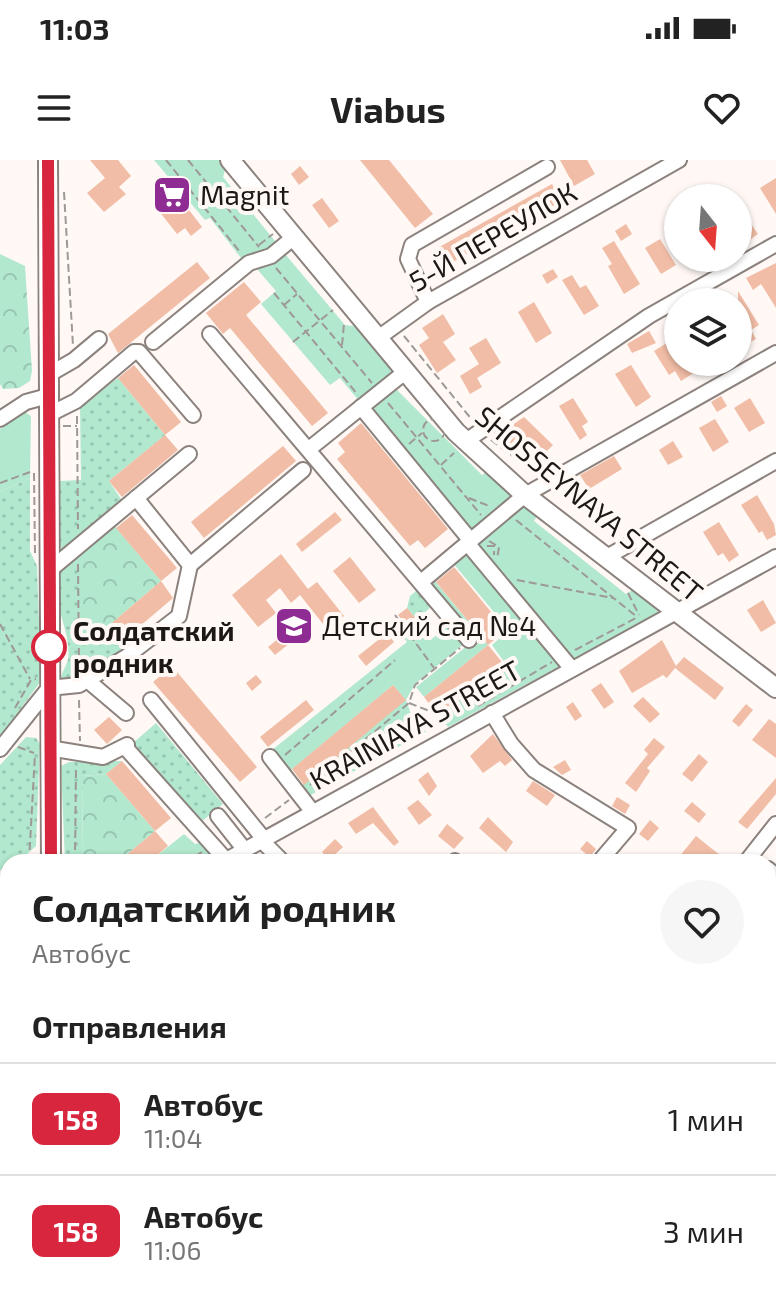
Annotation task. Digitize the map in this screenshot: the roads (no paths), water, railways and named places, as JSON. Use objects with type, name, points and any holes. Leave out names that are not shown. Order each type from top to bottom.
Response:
[{"type":"main road","points":[[48,160],[51,569],[49,688],[42,751],[50,854]]},
{"type":"main road","name":"SHOSSEYNAYA STREET","points":[[230,160],[405,372],[468,441],[525,495],[605,558],[675,612],[772,679]]},
{"type":"street","name":"5-Й ПЕРЕУЛОК","points":[[378,338],[428,302],[679,160]]},
{"type":"street","points":[[428,302],[408,259],[412,245],[547,167]]},
{"type":"street","points":[[153,342],[249,263],[268,257],[293,238]]},
{"type":"street","points":[[468,441],[649,316],[776,244]]},
{"type":"street","points":[[210,334],[469,640]]},
{"type":"street","points":[[48,375],[74,360],[99,339]]},
{"type":"street","points":[[0,419],[26,402],[48,406],[76,401],[134,352],[139,352],[193,415]]},
{"type":"street","points":[[421,582],[477,543],[489,526],[525,495],[776,353]]},
{"type":"street","points":[[309,449],[405,372]]},
{"type":"street","points":[[363,405],[477,543],[572,669]]},
{"type":"street","points":[[51,569],[189,454]]},
{"type":"street","points":[[605,558],[776,461]]},
{"type":"street","points":[[0,749],[49,688],[83,683],[126,657],[179,616],[190,565],[303,470]]},
{"type":"street","points":[[136,498],[190,565]]},
{"type":"street","name":"KRAINIAYA STREET","points":[[236,854],[259,835],[312,811],[776,557]]},
{"type":"street","points":[[83,683],[126,713]]},
{"type":"street","points":[[151,700],[276,854]]},
{"type":"street","points":[[492,713],[511,744],[534,770],[628,828],[606,854]]},
{"type":"street","points":[[42,751],[103,757],[126,746],[219,854]]},
{"type":"street","points":[[272,760],[312,811]]},
{"type":"street","points":[[218,816],[244,849]]},
{"type":"street","points":[[756,854],[776,824]]},
{"type":"place","name":"Magnit","points":[[172,195]]},
{"type":"place","name":"Детский сад №4","points":[[294,626]]},
{"type":"place","name":"Солдатский родник","points":[[49,647]]}]
